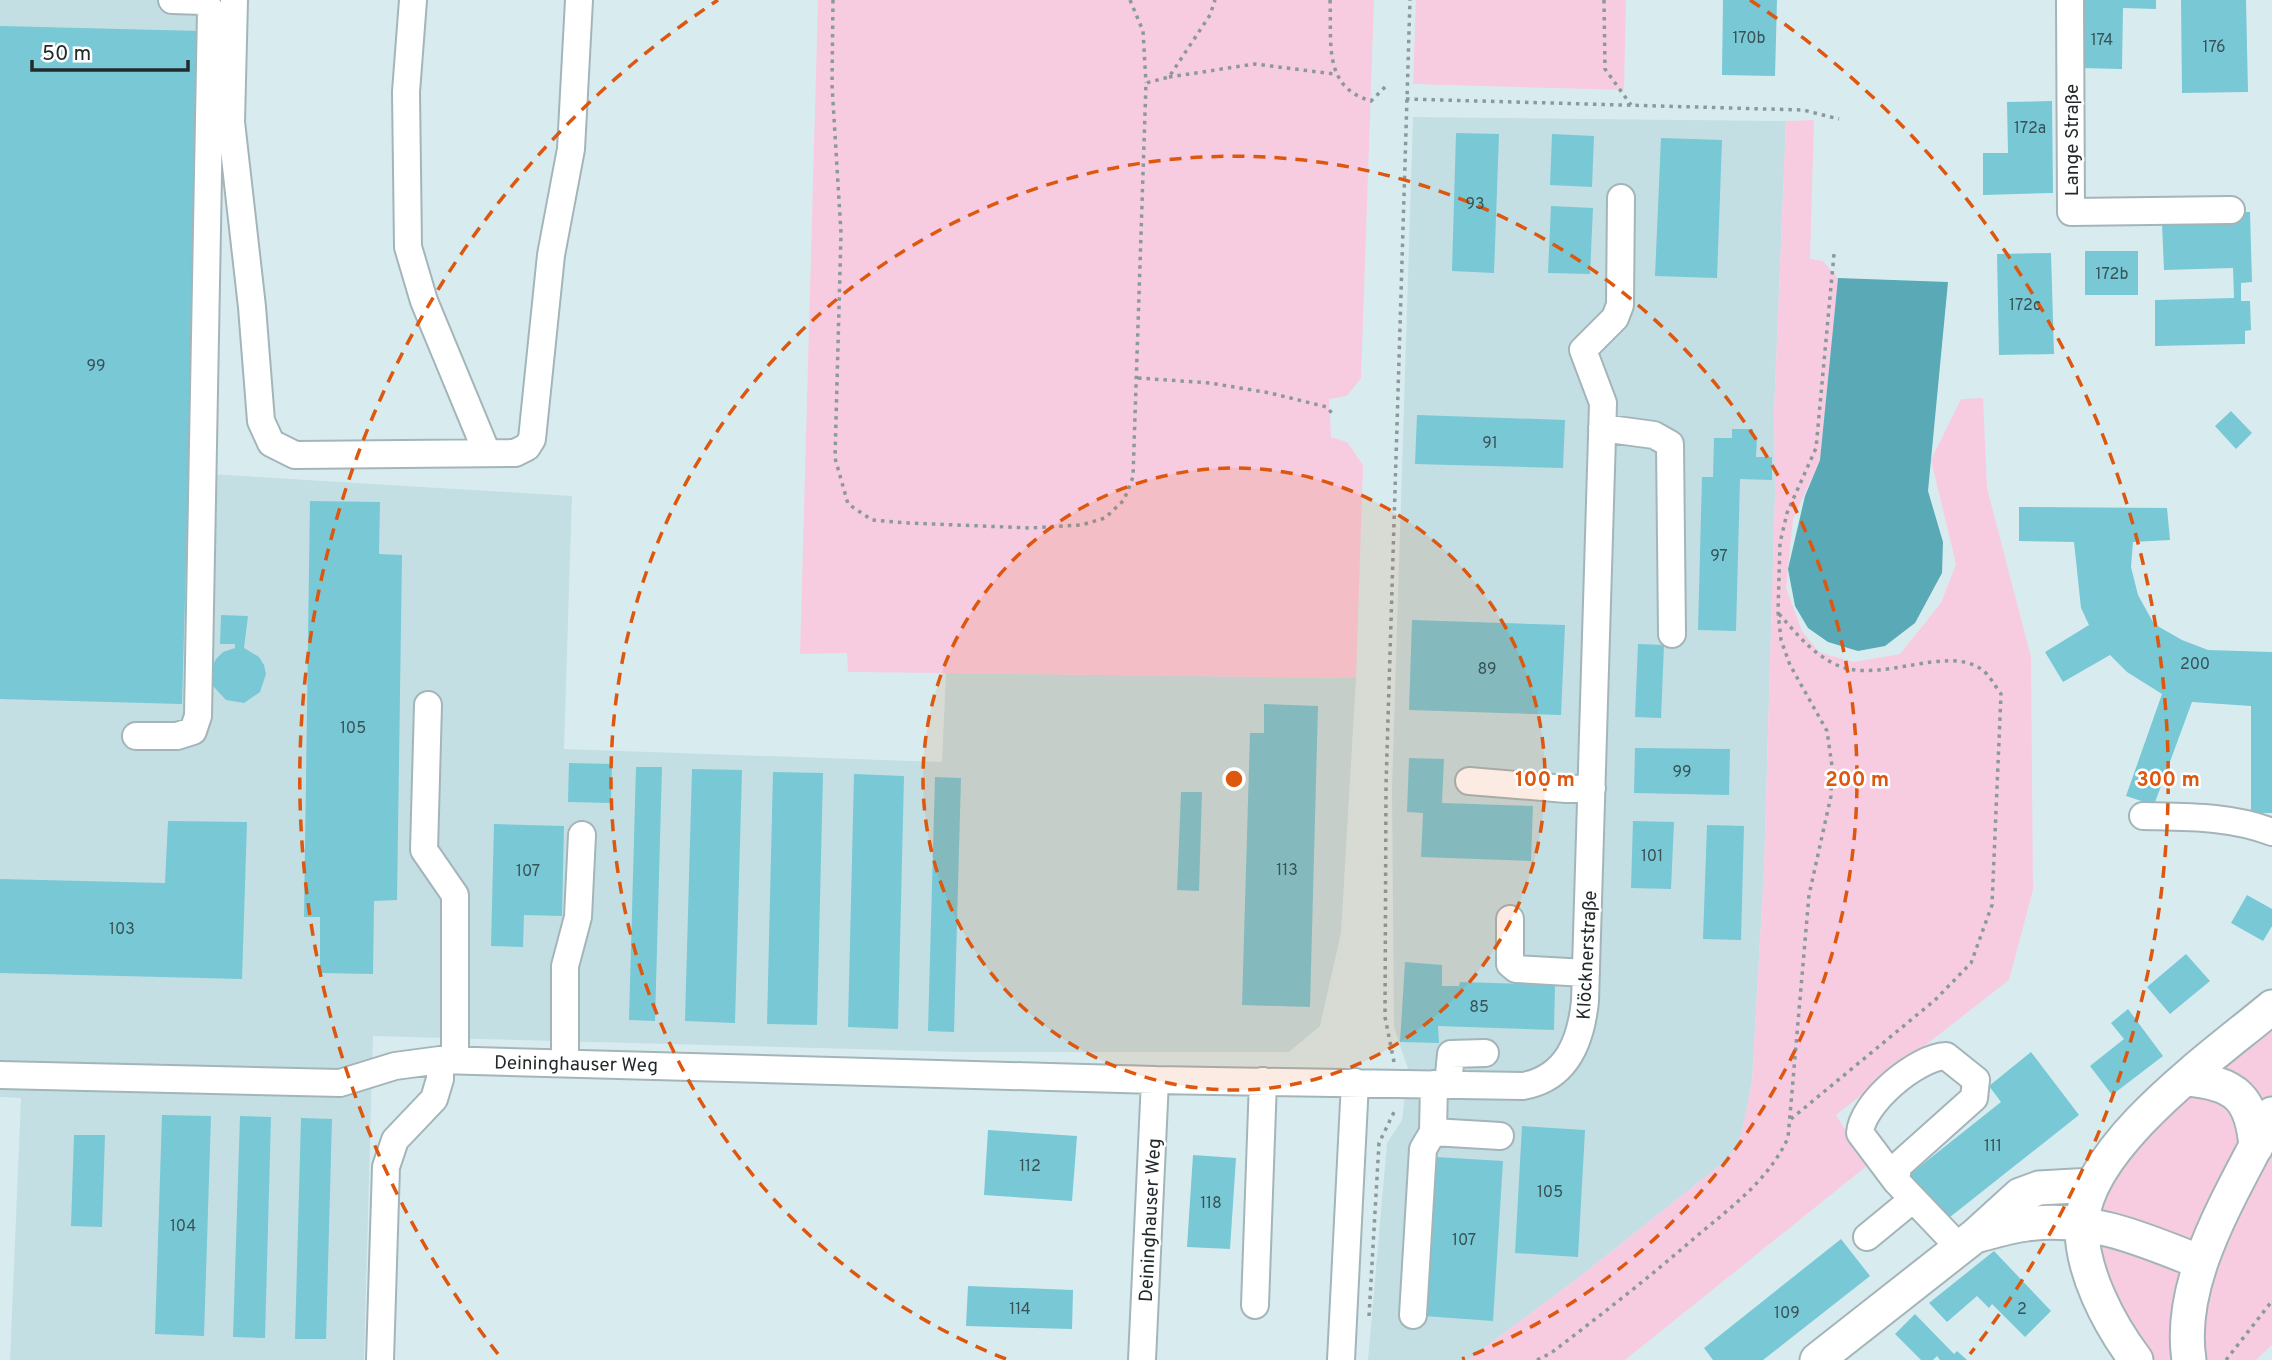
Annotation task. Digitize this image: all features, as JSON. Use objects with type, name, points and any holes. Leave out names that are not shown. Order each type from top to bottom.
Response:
[{"type":"main road","points":[[2136,1360],[2105,1314],[2089,1267],[2082,1224],[2092,1185],[2111,1154],[2133,1128],[2272,1007]]},
{"type":"main road","points":[[2187,1079],[2228,1087],[2242,1098],[2251,1112],[2256,1147]]},
{"type":"main road","points":[[2192,1357],[2188,1311],[2200,1262],[2272,1114]]},
{"type":"main road","points":[[1817,1360],[1968,1242],[2020,1195],[2039,1188],[2092,1185]]},
{"type":"main road","points":[[1968,1242],[2027,1224],[2082,1224],[2115,1231],[2200,1262]]},
{"type":"street","points":[[136,736],[186,734],[193,731],[198,716],[211,11],[204,1],[172,0]]},
{"type":"street","points":[[234,0],[231,122],[265,435],[282,451],[295,455],[521,452],[532,439],[536,424],[551,255],[571,149],[579,0]]},
{"type":"street","points":[[413,0],[406,106],[408,247],[425,301],[487,453]]},
{"type":"street","name":"Lange Straße","points":[[2070,0],[2071,212],[2139,214],[2231,211]]},
{"type":"street","name":"Klöcknerstraße","points":[[1355,1082],[1523,1086],[1541,1083],[1569,1059],[1582,1031],[1603,403],[1583,350],[1615,318],[1620,304],[1621,198]]},
{"type":"street","points":[[1602,428],[1654,435],[1670,444],[1672,634]]},
{"type":"street","points":[[380,1360],[386,1167],[395,1140],[433,1099],[448,1060],[455,895],[424,850],[428,705]]},
{"type":"street","points":[[1469,781],[1566,789],[1592,788]]},
{"type":"street","points":[[2143,816],[2222,819],[2246,822],[2272,832]]},
{"type":"street","points":[[565,1062],[565,966],[578,917],[582,835]]},
{"type":"street","points":[[1510,919],[1510,964],[1516,969],[1586,973]]},
{"type":"street","points":[[1413,1315],[1423,1149],[1433,1132],[1441,1084],[1451,1054],[1485,1053]]},
{"type":"street","points":[[1904,1191],[1898,1166],[1974,1098],[1976,1080],[1946,1056],[1929,1059],[1884,1092],[1861,1123],[1860,1133],[1904,1191],[1968,1242]]},
{"type":"street","name":"Deininghauser Weg","points":[[0,1075],[340,1083],[395,1066],[448,1060],[1155,1080],[1355,1082]]},
{"type":"street","name":"Deininghauser Weg","points":[[1142,1360],[1155,1080]]},
{"type":"street","points":[[1255,1305],[1263,1081]]},
{"type":"street","points":[[1341,1360],[1355,1082]]},
{"type":"street","points":[[1433,1132],[1500,1136]]},
{"type":"street","points":[[1867,1237],[1904,1191]]},
{"type":"path","points":[[833,0],[832,85],[841,260],[835,458],[848,505],[872,520],[1031,528],[1080,525],[1105,518],[1124,500],[1133,477],[1146,83],[1143,31],[1130,0]]},
{"type":"path","points":[[1169,77],[1210,15],[1215,0]]},
{"type":"path","points":[[1331,0],[1334,74],[1353,96],[1371,101],[1387,86]]},
{"type":"path","points":[[1368,1319],[1379,1143],[1396,1110],[1393,1056],[1385,1017],[1386,785],[1410,0]]},
{"type":"path","points":[[1604,0],[1605,69],[1631,105]]},
{"type":"path","points":[[1146,83],[1255,64],[1334,74]]},
{"type":"path","points":[[1406,99],[1803,110],[1839,119]]},
{"type":"path","points":[[1537,1360],[1552,1353],[1650,1277],[1757,1185],[1776,1164],[1788,1138],[1809,895],[1831,796],[1832,766],[1828,731],[1790,665],[1781,640],[1778,612],[1780,543],[1787,513],[1816,448],[1834,254]]},
{"type":"path","points":[[1138,378],[1210,383],[1270,393],[1327,407],[1334,416]]},
{"type":"path","points":[[1778,612],[1811,650],[1841,667],[1881,671],[1946,660],[1980,668],[2001,694],[1992,905],[1971,964],[1935,1000],[1791,1120]]},
{"type":"path","points":[[2226,1360],[2272,1301]]},
{"type":"shaded area","points":[[0,0],[224,0],[210,474],[572,496],[564,749],[942,762],[946,673],[1356,678],[1341,933],[1320,1026],[1289,1052],[962,1052],[373,1036],[364,1360],[10,1360],[21,1098],[0,1097]]},
{"type":"shaded area","points":[[818,0],[1374,0],[1361,378],[1347,396],[1329,399],[1331,437],[1347,442],[1363,465],[1356,678],[848,672],[847,653],[800,654]]},
{"type":"shaded area","points":[[1416,0],[1626,0],[1624,90],[1413,84]]},
{"type":"shaded area","points":[[1413,117],[1786,121],[1774,411],[1775,493],[1764,869],[1752,1082],[1742,1132],[1736,1148],[1724,1162],[1578,1278],[1468,1360],[1368,1360],[1387,1143],[1402,1120],[1408,1069],[1394,1027],[1392,788]]},
{"type":"shaded area","points":[[1814,120],[1810,259],[1823,261],[1838,278],[1820,460],[1793,519],[1786,588],[1802,631],[1819,652],[1853,662],[1900,654],[1941,603],[1956,564],[1931,460],[1961,399],[1983,398],[1987,488],[2031,657],[2033,890],[2009,980],[1836,1115],[1868,1165],[1625,1360],[1468,1360],[1578,1278],[1724,1162],[1736,1148],[1742,1132],[1752,1082],[1764,869],[1775,493],[1774,411],[1786,121]]},
{"type":"shaded area","points":[[2272,1024],[2272,1345],[2256,1360],[2151,1360],[2111,1302],[2096,1251],[2102,1195],[2115,1164],[2165,1116]]},
{"type":"water","points":[[1838,278],[1948,282],[1928,491],[1943,542],[1942,573],[1915,623],[1885,646],[1858,651],[1828,642],[1808,628],[1795,606],[1788,569],[1805,496],[1820,460]]},
{"type":"building","points":[[1723,0],[1777,0],[1775,76],[1722,75]]},
{"type":"building","points":[[2082,0],[2156,0],[2156,9],[2123,8],[2122,69],[2080,68]]},
{"type":"building","points":[[2181,0],[2246,0],[2248,92],[2182,93]]},
{"type":"building","points":[[0,26],[201,31],[182,704],[0,699]]},
{"type":"building","points":[[2052,101],[2053,193],[1983,195],[1983,153],[2008,153],[2007,102]]},
{"type":"building","points":[[1456,133],[1499,134],[1494,273],[1452,271]]},
{"type":"building","points":[[1552,134],[1594,136],[1592,187],[1550,185]]},
{"type":"building","points":[[1661,138],[1722,140],[1717,278],[1655,276]]},
{"type":"building","points":[[1551,206],[1593,208],[1590,274],[1548,273]]},
{"type":"building","points":[[2237,212],[2250,212],[2252,282],[2241,283],[2241,301],[2250,301],[2251,330],[2245,331],[2245,344],[2155,346],[2155,300],[2234,298],[2233,268],[2164,270],[2162,224],[2237,222]]},
{"type":"building","points":[[2085,251],[2138,251],[2138,295],[2085,295]]},
{"type":"building","points":[[2051,253],[2054,354],[1999,355],[1997,254]]},
{"type":"building","points":[[2231,411],[2252,433],[2236,449],[2215,426]]},
{"type":"building","points":[[1417,415],[1565,420],[1563,468],[1415,464]]},
{"type":"building","points":[[1732,429],[1753,429],[1753,437],[1757,437],[1756,457],[1772,457],[1772,480],[1740,479],[1736,631],[1698,630],[1702,477],[1713,477],[1714,438],[1732,438]]},
{"type":"building","points":[[310,501],[380,502],[379,554],[402,555],[397,900],[374,901],[373,974],[320,973],[320,917],[304,917]]},
{"type":"building","points":[[2019,507],[2167,508],[2170,540],[2133,542],[2131,567],[2138,595],[2154,624],[2182,640],[2208,650],[2272,652],[2272,813],[2251,813],[2251,706],[2192,702],[2154,805],[2126,796],[2162,694],[2127,672],[2110,655],[2063,682],[2045,652],[2089,625],[2081,608],[2074,542],[2019,541]]},
{"type":"building","points":[[221,615],[248,616],[244,648],[259,657],[264,665],[266,674],[260,692],[244,703],[226,700],[213,686],[212,667],[216,659],[223,652],[235,648],[235,644],[220,644]]},
{"type":"building","points":[[1412,620],[1565,625],[1561,715],[1409,710]]},
{"type":"building","points":[[1638,644],[1664,645],[1661,718],[1635,717]]},
{"type":"building","points":[[1264,704],[1318,706],[1310,1007],[1242,1005],[1250,733],[1264,733]]},
{"type":"building","points":[[1635,748],[1730,749],[1729,795],[1634,793]]},
{"type":"building","points":[[1409,758],[1444,759],[1442,803],[1533,806],[1531,861],[1421,857],[1423,813],[1407,812]]},
{"type":"building","points":[[569,763],[612,764],[611,803],[568,802]]},
{"type":"building","points":[[636,767],[662,767],[655,1021],[629,1020]]},
{"type":"building","points":[[692,769],[742,770],[735,1023],[685,1021]]},
{"type":"building","points":[[773,772],[823,773],[817,1025],[767,1024]]},
{"type":"building","points":[[854,774],[904,776],[898,1029],[848,1027]]},
{"type":"building","points":[[935,777],[961,778],[954,1032],[928,1031]]},
{"type":"building","points":[[1181,792],[1202,792],[1199,891],[1177,890]]},
{"type":"building","points":[[168,821],[247,822],[242,979],[0,973],[0,879],[165,883]]},
{"type":"building","points":[[1633,821],[1674,822],[1671,889],[1631,888]]},
{"type":"building","points":[[494,824],[564,826],[562,916],[524,915],[523,947],[491,946]]},
{"type":"building","points":[[1707,825],[1744,826],[1741,940],[1703,939]]},
{"type":"building","points":[[2247,895],[2272,909],[2272,926],[2263,941],[2231,923]]},
{"type":"building","points":[[2186,954],[2210,981],[2170,1014],[2147,987]]},
{"type":"building","points":[[1405,962],[1442,965],[1442,986],[1459,986],[1460,982],[1555,985],[1554,1030],[1438,1026],[1439,1043],[1400,1042]]},
{"type":"building","points":[[2128,1009],[2163,1056],[2112,1095],[2090,1066],[2124,1039],[2111,1023]]},
{"type":"building","points":[[2031,1052],[2079,1115],[1945,1221],[1909,1175],[2001,1102],[1989,1086]]},
{"type":"building","points":[[162,1115],[211,1116],[204,1336],[155,1334]]},
{"type":"building","points":[[240,1116],[271,1117],[265,1338],[233,1337]]},
{"type":"building","points":[[301,1118],[332,1119],[326,1339],[295,1339]]},
{"type":"building","points":[[1522,1126],[1585,1130],[1578,1257],[1515,1253]]},
{"type":"building","points":[[988,1130],[1077,1136],[1072,1201],[984,1195]]},
{"type":"building","points":[[74,1135],[105,1135],[102,1227],[71,1226]]},
{"type":"building","points":[[1193,1155],[1236,1158],[1230,1249],[1187,1247]]},
{"type":"building","points":[[1435,1157],[1503,1161],[1493,1321],[1424,1316]]},
{"type":"building","points":[[1841,1239],[1870,1276],[1763,1360],[1713,1360],[1704,1348]]},
{"type":"building","points":[[1994,1251],[2051,1311],[2025,1337],[1992,1304],[1989,1308],[1977,1296],[1947,1322],[1929,1303]]},
{"type":"building","points":[[968,1286],[1073,1290],[1072,1329],[966,1326]]},
{"type":"building","points":[[1915,1314],[1954,1354],[1957,1351],[1967,1360],[1940,1360],[1937,1356],[1933,1360],[1921,1360],[1895,1334]]}]
